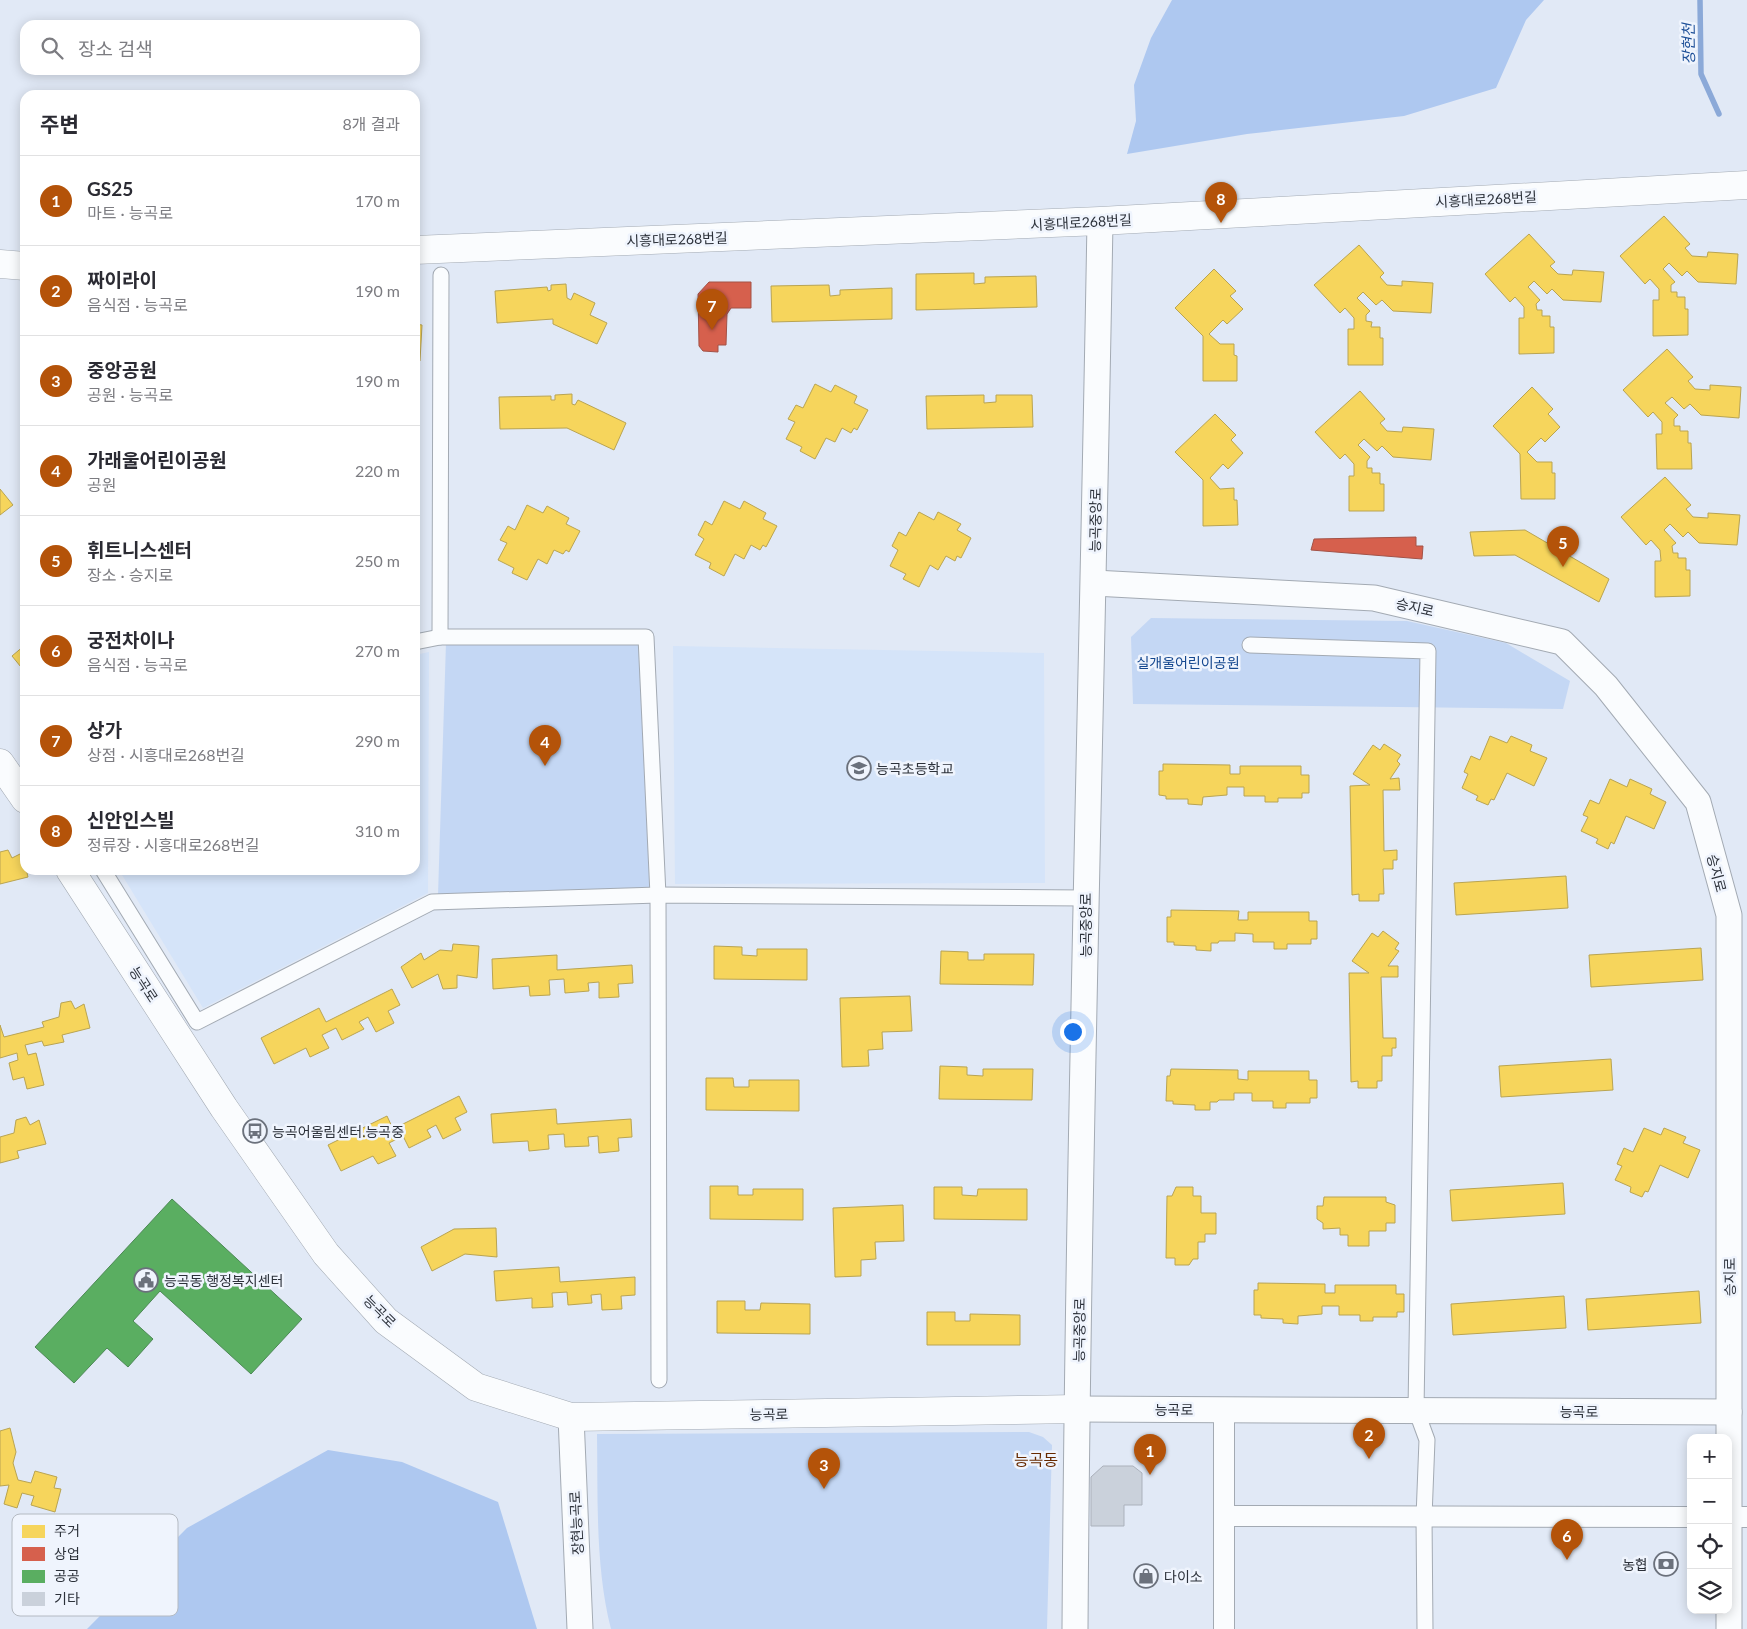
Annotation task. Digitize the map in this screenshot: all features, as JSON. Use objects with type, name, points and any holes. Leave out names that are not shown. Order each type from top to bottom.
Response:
[{"type":"main road","name":"시흥대로268번길","points":[[420,250],[1100,221],[1747,184]]},
{"type":"main road","points":[[0,264],[20,266]]},
{"type":"main road","points":[[0,763],[20,792]]},
{"type":"main road","name":"능곡로","points":[[73,875],[235,1124],[326,1254],[386,1321],[476,1387],[570,1417],[1078,1409]]},
{"type":"street","name":"능곡중앙로","points":[[1075,1629],[1085,898],[1094,583],[1100,221]]},
{"type":"street","points":[[440,636],[441,275]]},
{"type":"street","name":"승지로","points":[[1094,583],[1374,598],[1562,642],[1606,686],[1698,802],[1729,916],[1729,1412],[1735,1517],[1729,1629]]},
{"type":"street","points":[[420,641],[440,636],[646,637],[658,895],[659,1380]]},
{"type":"street","points":[[1250,645],[1428,651],[1416,1410],[1427,1440],[1424,1517],[1425,1629]]},
{"type":"street","points":[[106,875],[197,1022],[432,902],[658,895],[1085,898]]},
{"type":"street","name":"능곡로","points":[[1078,1409],[1729,1412]]},
{"type":"street","points":[[1224,1410],[1224,1629]]},
{"type":"street","name":"장현능곡로","points":[[570,1417],[580,1629]]},
{"type":"street","points":[[1224,1516],[1687,1517]]},
{"type":"shaded area","points":[[1172,0],[1544,0],[1526,20],[1496,88],[1404,116],[1247,134],[1127,154],[1136,121],[1134,85],[1151,38]]},
{"type":"shaded area","name":"능곡초등학교","points":[[673,646],[1044,653],[1045,883],[675,884]]},
{"type":"shaded area","points":[[429,652],[428,893],[203,1008],[122,875],[420,875],[420,654]]},
{"type":"shaded area","points":[[328,1450],[402,1462],[498,1502],[537,1629],[87,1629],[100,1616],[178,1616],[178,1537],[187,1528]]},
{"type":"green space","name":"실개울어린이공원","points":[[1151,618],[1407,621],[1506,643],[1570,681],[1563,709],[1133,704],[1131,637]]},
{"type":"green space","points":[[646,642],[652,888],[438,895],[446,643]]},
{"type":"green space","points":[[1029,1432],[1043,1437],[1052,1445],[1047,1629],[611,1629],[602,1581],[600,1556],[597,1434]]},
{"type":"building: 주거","points":[[1664,216],[1690,244],[1685,248],[1692,256],[1707,257],[1708,252],[1738,254],[1736,284],[1698,282],[1687,271],[1682,276],[1669,263],[1663,269],[1675,282],[1671,285],[1671,292],[1677,292],[1677,297],[1685,297],[1685,309],[1688,309],[1688,335],[1653,336],[1653,300],[1659,300],[1659,289],[1650,279],[1645,284],[1620,256]]},
{"type":"building: 주거","points":[[1529,234],[1555,262],[1550,266],[1558,274],[1572,275],[1573,270],[1604,272],[1601,302],[1563,300],[1552,289],[1547,294],[1534,281],[1528,287],[1540,300],[1536,304],[1537,310],[1542,310],[1542,316],[1550,316],[1550,327],[1554,327],[1554,353],[1519,354],[1519,318],[1524,318],[1524,307],[1515,297],[1510,302],[1485,274]]},
{"type":"building: 주거","points":[[1359,245],[1384,273],[1380,277],[1387,285],[1402,286],[1402,281],[1433,283],[1431,313],[1393,311],[1382,300],[1376,305],[1363,292],[1357,298],[1370,311],[1366,315],[1366,321],[1372,322],[1371,327],[1380,327],[1380,338],[1383,338],[1383,365],[1348,365],[1348,329],[1354,329],[1354,318],[1345,308],[1340,313],[1314,285]]},
{"type":"building: 주거","points":[[1214,269],[1236,291],[1230,296],[1243,309],[1227,324],[1223,320],[1209,334],[1220,344],[1234,344],[1234,355],[1237,356],[1237,381],[1203,381],[1203,336],[1175,308]]},
{"type":"building: 주거","points":[[974,273],[974,284],[985,283],[985,277],[1036,276],[1037,307],[916,310],[916,274]]},
{"type":"building: 주거","points":[[566,284],[567,298],[571,300],[574,293],[595,303],[590,315],[607,323],[597,344],[553,324],[553,319],[497,323],[495,291],[547,287],[548,291],[551,290],[551,285]]},
{"type":"building: 주거","points":[[829,285],[830,296],[840,295],[840,290],[892,288],[892,319],[772,322],[771,286]]},
{"type":"building: 주거","points":[[420,325],[422,325],[420,361]]},
{"type":"building: 주거","points":[[1667,349],[1693,377],[1688,381],[1695,389],[1710,390],[1710,385],[1741,387],[1739,418],[1701,415],[1690,404],[1684,409],[1672,397],[1665,403],[1678,415],[1674,419],[1674,426],[1680,426],[1680,431],[1688,431],[1688,443],[1691,443],[1692,469],[1657,469],[1656,434],[1662,434],[1662,422],[1653,412],[1648,417],[1623,390]]},
{"type":"building: 주거","points":[[815,384],[831,392],[835,385],[857,396],[854,403],[868,410],[857,430],[854,428],[851,433],[842,428],[835,442],[826,438],[815,459],[800,451],[802,447],[786,439],[795,422],[788,419],[796,405],[803,408]]},
{"type":"building: 주거","points":[[1532,387],[1553,409],[1548,414],[1560,427],[1545,442],[1541,438],[1527,452],[1537,462],[1552,462],[1552,473],[1555,473],[1555,499],[1521,499],[1520,454],[1493,426]]},
{"type":"building: 주거","points":[[1360,391],[1385,419],[1380,423],[1387,431],[1402,432],[1403,427],[1434,429],[1431,460],[1393,457],[1382,446],[1377,451],[1364,439],[1358,445],[1370,457],[1367,461],[1367,468],[1372,468],[1372,473],[1380,473],[1380,484],[1384,484],[1384,511],[1349,511],[1349,476],[1354,476],[1354,464],[1345,454],[1340,459],[1315,432]]},
{"type":"building: 주거","points":[[572,394],[572,404],[575,405],[578,400],[626,423],[614,450],[567,428],[500,429],[499,397],[551,396],[551,400],[555,400],[555,395]]},
{"type":"building: 주거","points":[[984,395],[984,403],[996,402],[996,395],[1032,395],[1033,427],[927,429],[926,396]]},
{"type":"building: 주거","points":[[1215,414],[1236,435],[1231,440],[1243,453],[1228,469],[1223,464],[1210,478],[1220,489],[1234,488],[1234,500],[1237,500],[1238,525],[1203,526],[1203,480],[1175,452]]},
{"type":"building: 주거","points":[[1665,477],[1691,505],[1686,509],[1693,517],[1708,518],[1708,513],[1740,515],[1737,545],[1699,543],[1688,532],[1683,537],[1670,524],[1664,530],[1676,543],[1672,546],[1673,553],[1678,553],[1678,558],[1686,558],[1686,570],[1690,570],[1690,596],[1655,597],[1655,561],[1661,561],[1660,550],[1651,540],[1646,545],[1621,517]]},
{"type":"building: 주거","points":[[0,489],[13,505],[0,515]]},
{"type":"building: 주거","points":[[724,501],[740,509],[744,501],[766,513],[763,519],[777,526],[766,547],[763,545],[760,550],[751,545],[744,559],[735,554],[724,576],[709,568],[711,563],[695,555],[704,539],[698,535],[705,521],[712,525]]},
{"type":"building: 주거","points":[[527,505],[543,513],[547,506],[569,518],[566,524],[580,531],[569,552],[566,550],[563,554],[554,550],[547,564],[538,559],[527,580],[512,573],[514,568],[498,560],[507,543],[500,540],[508,526],[515,530]]},
{"type":"building: 주거","points":[[919,512],[934,520],[938,512],[961,524],[957,530],[971,538],[961,558],[957,556],[955,561],[946,556],[938,570],[930,565],[919,587],[903,579],[906,574],[890,566],[898,550],[892,546],[899,532],[906,536]]},
{"type":"building: 주거","points":[[1525,530],[1609,579],[1599,602],[1515,555],[1474,556],[1470,532]]},
{"type":"building: 주거","points":[[20,649],[20,666],[12,656]]},
{"type":"building: 주거","points":[[1490,736],[1507,743],[1511,736],[1532,745],[1530,751],[1547,758],[1534,786],[1507,773],[1494,800],[1491,799],[1488,805],[1476,800],[1478,796],[1462,788],[1468,774],[1464,772],[1471,756],[1480,760]]},
{"type":"building: 주거","points":[[1384,744],[1401,755],[1397,761],[1400,764],[1390,779],[1399,778],[1400,790],[1383,790],[1384,851],[1397,850],[1397,860],[1393,860],[1393,869],[1383,869],[1384,894],[1379,894],[1379,901],[1359,901],[1359,894],[1352,895],[1350,786],[1370,785],[1353,774],[1373,745],[1380,750]]},
{"type":"building: 주거","points":[[1163,764],[1230,765],[1230,774],[1240,774],[1240,766],[1301,766],[1301,775],[1309,775],[1309,793],[1302,793],[1302,798],[1278,798],[1278,802],[1265,802],[1265,796],[1244,796],[1244,787],[1227,787],[1227,795],[1203,797],[1202,805],[1188,804],[1188,799],[1166,799],[1166,796],[1159,795],[1159,771],[1163,771]]},
{"type":"building: 주거","points":[[1610,779],[1627,787],[1630,779],[1652,789],[1650,794],[1666,802],[1654,829],[1626,816],[1614,844],[1611,842],[1608,849],[1596,843],[1598,839],[1581,831],[1588,817],[1583,815],[1590,800],[1599,804]]},
{"type":"building: 주거","points":[[8,850],[12,858],[20,854],[20,875],[28,875],[28,877],[0,884],[0,852]]},
{"type":"building: 주거","points":[[1566,876],[1568,908],[1456,915],[1454,883]]},
{"type":"building: 주거","points":[[1171,910],[1239,911],[1238,920],[1248,920],[1248,912],[1309,912],[1309,921],[1317,921],[1317,939],[1311,939],[1311,944],[1287,944],[1287,949],[1274,949],[1274,942],[1253,942],[1253,934],[1235,933],[1235,941],[1211,943],[1211,951],[1196,950],[1196,946],[1174,945],[1174,942],[1167,942],[1167,917],[1171,917]]},
{"type":"building: 주거","points":[[1383,931],[1399,943],[1395,949],[1399,951],[1388,966],[1398,966],[1398,977],[1381,977],[1383,1038],[1396,1038],[1396,1048],[1392,1048],[1392,1056],[1382,1056],[1382,1081],[1377,1081],[1377,1088],[1358,1088],[1358,1081],[1351,1082],[1349,973],[1369,973],[1352,961],[1372,933],[1378,937]]},
{"type":"building: 주거","points":[[453,944],[479,946],[477,978],[457,975],[457,988],[443,989],[438,974],[412,988],[401,967],[421,953],[424,960],[440,950],[452,951]]},
{"type":"building: 주거","points":[[714,946],[742,947],[742,955],[757,956],[757,949],[807,949],[807,980],[714,979]]},
{"type":"building: 주거","points":[[1701,948],[1703,980],[1591,987],[1589,955]]},
{"type":"building: 주거","points":[[941,951],[968,952],[968,960],[984,960],[984,954],[1034,954],[1033,985],[940,984]]},
{"type":"building: 주거","points":[[557,955],[557,970],[632,965],[633,983],[618,984],[619,997],[599,998],[599,982],[588,983],[589,991],[565,993],[564,979],[549,980],[550,995],[530,996],[529,986],[493,989],[492,959]]},
{"type":"building: 주거","points":[[392,989],[400,1005],[388,1011],[394,1023],[376,1032],[368,1017],[359,1022],[364,1029],[342,1040],[336,1028],[322,1035],[329,1048],[310,1057],[306,1048],[274,1064],[261,1038],[319,1008],[326,1022]]},
{"type":"building: 주거","points":[[910,996],[912,1031],[882,1032],[883,1049],[868,1050],[869,1066],[842,1067],[840,998]]},
{"type":"building: 주거","points":[[71,1001],[75,1009],[84,1004],[90,1028],[62,1035],[64,1042],[44,1046],[42,1041],[25,1045],[28,1055],[36,1053],[44,1085],[27,1089],[24,1077],[13,1080],[9,1063],[18,1060],[17,1053],[0,1058],[0,1025],[4,1037],[44,1027],[42,1022],[59,1017],[61,1003]]},
{"type":"building: 주거","points":[[1611,1059],[1613,1090],[1501,1097],[1499,1066]]},
{"type":"building: 주거","points":[[940,1066],[967,1067],[967,1075],[983,1076],[983,1069],[1033,1069],[1032,1100],[939,1099]]},
{"type":"building: 주거","points":[[1171,1069],[1238,1070],[1238,1079],[1248,1080],[1248,1071],[1309,1071],[1309,1080],[1317,1080],[1317,1098],[1310,1098],[1310,1103],[1286,1103],[1286,1108],[1273,1108],[1273,1101],[1252,1101],[1252,1093],[1234,1093],[1234,1100],[1210,1102],[1210,1110],[1195,1110],[1195,1105],[1173,1104],[1173,1101],[1166,1101],[1167,1076],[1170,1076]]},
{"type":"building: 주거","points":[[706,1078],[733,1078],[734,1087],[749,1087],[749,1080],[799,1080],[799,1111],[706,1110]]},
{"type":"building: 주거","points":[[459,1096],[467,1112],[455,1118],[461,1130],[443,1139],[436,1125],[427,1130],[431,1137],[409,1148],[403,1136],[389,1143],[396,1156],[378,1164],[373,1156],[341,1171],[328,1145],[387,1116],[393,1129]]},
{"type":"building: 주거","points":[[556,1109],[557,1124],[631,1119],[632,1137],[618,1138],[619,1151],[599,1153],[598,1136],[588,1137],[589,1146],[565,1147],[564,1134],[548,1135],[549,1149],[529,1151],[528,1141],[493,1143],[491,1114]]},
{"type":"building: 주거","points":[[26,1117],[30,1125],[39,1120],[46,1144],[17,1151],[19,1158],[0,1163],[0,1137],[14,1133],[16,1120]]},
{"type":"building: 주거","points":[[1644,1128],[1661,1135],[1664,1128],[1686,1137],[1683,1143],[1700,1150],[1688,1178],[1660,1165],[1648,1192],[1645,1191],[1642,1197],[1630,1192],[1631,1187],[1615,1180],[1622,1166],[1617,1164],[1624,1148],[1633,1152]]},
{"type":"building: 주거","points":[[1563,1183],[1565,1214],[1452,1221],[1450,1190]]},
{"type":"building: 주거","points":[[710,1186],[738,1186],[738,1195],[753,1195],[753,1189],[803,1189],[803,1220],[710,1219]]},
{"type":"building: 주거","points":[[934,1187],[962,1187],[962,1195],[977,1196],[978,1189],[1027,1189],[1027,1220],[934,1219]]},
{"type":"building: 주거","points":[[1176,1187],[1193,1187],[1193,1196],[1201,1196],[1201,1213],[1216,1213],[1216,1234],[1205,1234],[1205,1242],[1198,1242],[1198,1259],[1193,1259],[1189,1265],[1175,1265],[1175,1258],[1166,1258],[1167,1196],[1172,1196]]},
{"type":"building: 주거","points":[[1324,1197],[1386,1197],[1386,1202],[1395,1205],[1395,1223],[1386,1223],[1386,1231],[1369,1231],[1369,1246],[1348,1246],[1348,1235],[1340,1235],[1340,1228],[1323,1229],[1323,1223],[1317,1219],[1317,1206],[1323,1206]]},
{"type":"building: 주거","points":[[903,1205],[904,1241],[875,1242],[876,1259],[861,1260],[861,1276],[835,1277],[833,1208]]},
{"type":"building: 주거","points":[[496,1228],[497,1257],[465,1254],[432,1271],[421,1247],[454,1229]]},
{"type":"building: 주거","points":[[559,1267],[560,1282],[635,1277],[635,1295],[621,1296],[622,1309],[602,1310],[601,1294],[591,1295],[592,1303],[568,1305],[567,1292],[552,1293],[553,1307],[532,1308],[532,1298],[496,1301],[494,1271]]},
{"type":"building: 주거","points":[[1258,1283],[1325,1284],[1325,1293],[1335,1293],[1335,1285],[1396,1285],[1396,1294],[1404,1294],[1404,1312],[1397,1312],[1397,1317],[1373,1317],[1373,1321],[1360,1321],[1360,1315],[1339,1315],[1339,1306],[1322,1306],[1322,1314],[1298,1316],[1298,1324],[1283,1323],[1283,1319],[1261,1318],[1261,1315],[1254,1315],[1254,1290],[1258,1290]]},
{"type":"building: 주거","points":[[1699,1291],[1701,1323],[1588,1330],[1586,1299]]},
{"type":"building: 주거","points":[[1564,1296],[1566,1328],[1453,1335],[1451,1304]]},
{"type":"building: 주거","points":[[717,1301],[745,1301],[745,1310],[760,1310],[761,1303],[810,1304],[810,1334],[717,1333]]},
{"type":"building: 주거","points":[[927,1312],[955,1312],[955,1321],[970,1321],[970,1314],[1020,1315],[1020,1345],[927,1345]]},
{"type":"building: 주거","points":[[10,1428],[16,1452],[13,1463],[18,1480],[31,1483],[35,1471],[57,1477],[54,1488],[61,1489],[55,1512],[31,1505],[34,1496],[22,1493],[17,1508],[4,1504],[9,1485],[0,1486],[0,1431]]},
{"type":"building: 상업","points":[[709,282],[751,282],[751,308],[731,308],[727,314],[726,345],[718,345],[718,352],[703,351],[699,346],[698,294]]},
{"type":"building: 상업","points":[[1416,537],[1416,546],[1423,546],[1422,559],[1311,550],[1314,539]]},
{"type":"building: 공공","points":[[172,1199],[302,1319],[251,1374],[160,1291],[133,1321],[153,1339],[128,1367],[107,1348],[74,1383],[35,1347]]},
{"type":"building: 기타","points":[[1103,1466],[1133,1466],[1142,1473],[1142,1505],[1124,1505],[1124,1526],[1091,1526],[1091,1477]]},
{"type":"waterway","name":"장현천","points":[[1700,0],[1701,74],[1719,114]]},
{"type":"place","name":"신안인스빌","points":[[1221,223]]},
{"type":"place","name":"상가","points":[[712,330]]},
{"type":"place","name":"휘트니스센터","points":[[1563,567]]},
{"type":"place","name":"가래울어린이공원","points":[[545,766]]},
{"type":"place","name":"능곡초등학교","points":[[859,768]]},
{"type":"place","name":"능곡어울림센터.능곡중","points":[[255,1131]]},
{"type":"place","name":"능곡동 행정복지센터","points":[[146,1280]]},
{"type":"place","name":"짜이라이","points":[[1369,1459]]},
{"type":"place","name":"GS25","points":[[1150,1475]]},
{"type":"place","name":"중앙공원","points":[[824,1489]]},
{"type":"place","name":"궁전차이나","points":[[1567,1560]]},
{"type":"place","name":"농협","points":[[1666,1564]]},
{"type":"place","name":"다이소","points":[[1146,1576]]},
{"type":"district","name":"능곡동","points":[[1036,1459]]}]
